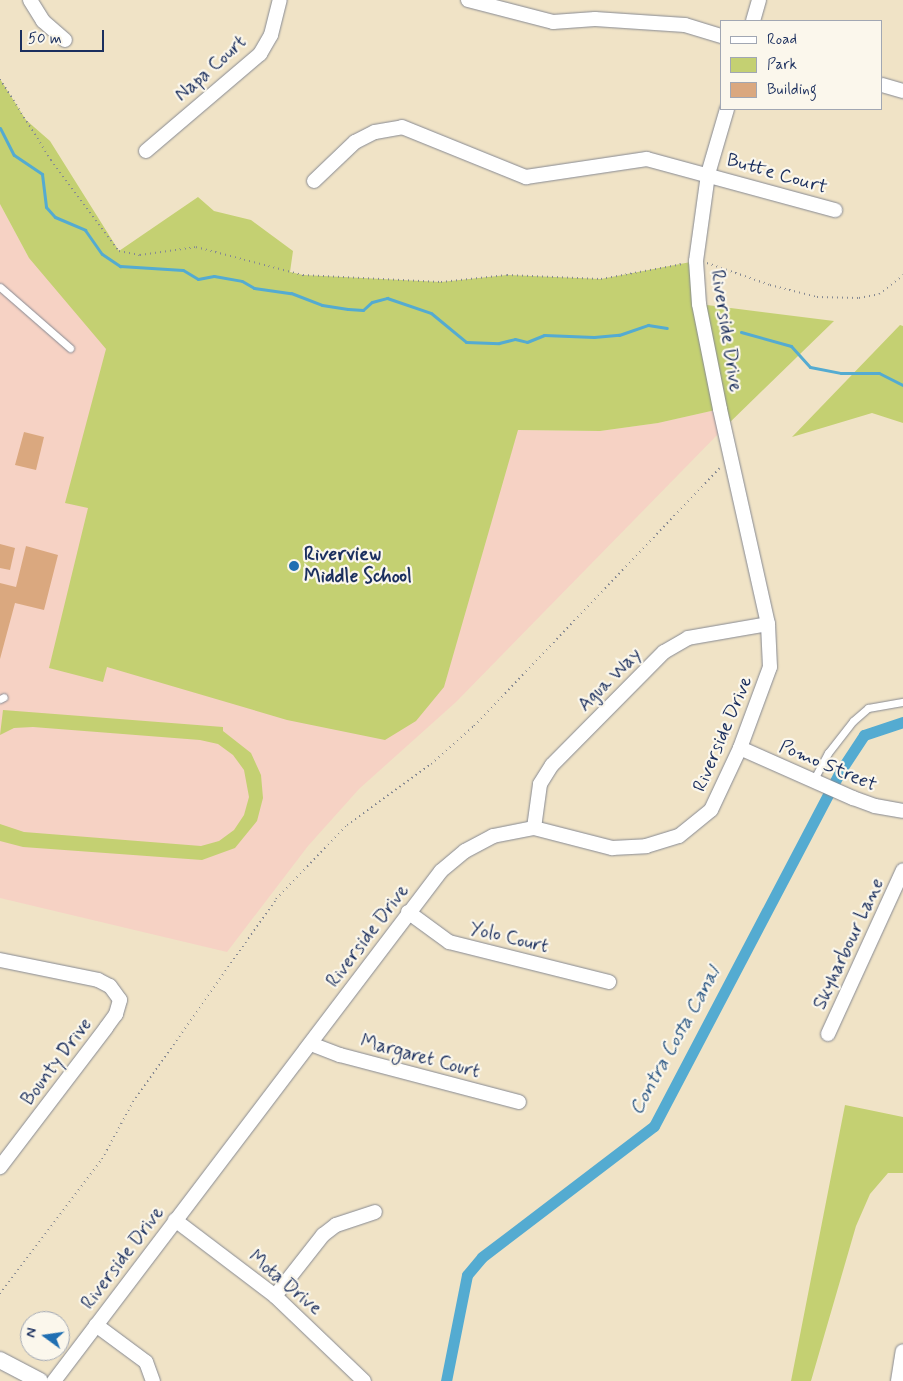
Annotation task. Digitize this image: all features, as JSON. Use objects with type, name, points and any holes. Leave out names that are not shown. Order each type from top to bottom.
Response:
[{"type":"street","points":[[30,0],[43,21],[65,40]]},
{"type":"street","name":"Napa Court","points":[[146,151],[260,54],[271,35],[280,0]]},
{"type":"street","points":[[468,0],[553,22],[595,19],[685,25],[720,35]]},
{"type":"street","points":[[753,20],[759,0]]},
{"type":"street","points":[[883,85],[903,91]]},
{"type":"street","name":"Riverside Drive","points":[[54,1381],[311,1044],[408,912],[441,871],[465,851],[493,836],[534,828],[612,848],[646,846],[679,836],[711,810],[740,748],[770,667],[768,624],[699,304],[696,260],[708,174],[727,110]]},
{"type":"street","name":"Butte Court","points":[[314,181],[355,142],[376,132],[402,127],[526,177],[647,158],[835,210]]},
{"type":"street","name":"Agua Way","points":[[534,828],[540,784],[552,764],[664,652],[688,638],[768,624]]},
{"type":"street","name":"Pomo Street","points":[[740,748],[853,798],[875,806],[903,811]]},
{"type":"street","name":"Skyharbour Lane","points":[[828,1034],[903,870]]},
{"type":"street","name":"Yolo Court","points":[[408,912],[450,942],[609,982]]},
{"type":"street","name":"Bounty Drive","points":[[0,960],[98,980],[110,986],[120,1000],[106,1028],[0,1167]]},
{"type":"street","name":"Margaret Court","points":[[311,1044],[340,1055],[519,1102]]},
{"type":"street","points":[[275,1296],[323,1235],[336,1225],[375,1212]]},
{"type":"street","name":"Mota Drive","points":[[175,1220],[275,1296],[364,1381]]},
{"type":"street","points":[[96,1325],[146,1362],[153,1381]]},
{"type":"street","points":[[898,1381],[903,1350]]},
{"type":"street","points":[[0,1360],[40,1381]]},
{"type":"lane","points":[[0,286],[70,348]]},
{"type":"lane","points":[[807,778],[853,720],[868,708],[903,702]]},
{"type":"path","points":[[0,79],[51,160],[120,251],[140,255],[196,247],[302,275],[441,282],[507,275],[601,279],[696,260],[770,286],[817,296],[859,298],[879,294],[903,275]]},
{"type":"path","points":[[0,1294],[102,1159],[133,1102],[276,899],[347,825],[431,764],[474,726],[731,457]]},
{"type":"shaded area","name":"Riverview Middle School","points":[[0,204],[29,258],[518,430],[600,431],[658,423],[720,409],[724,428],[456,702],[359,789],[308,846],[227,952],[0,898]]},
{"type":"green space","points":[[0,79],[26,120],[50,141],[119,251],[198,197],[214,211],[251,220],[293,251],[290,272],[303,275],[441,282],[507,275],[601,279],[696,261],[699,304],[834,321],[724,428],[720,409],[658,423],[600,431],[518,430],[444,687],[416,721],[385,740],[287,720],[107,667],[103,682],[49,668],[88,508],[65,503],[106,349],[29,258],[0,204]]},
{"type":"green space","points":[[900,325],[903,326],[903,423],[872,413],[792,437]]},
{"type":"green space","points":[[3,710],[223,727],[223,731],[251,753],[261,775],[263,798],[257,821],[235,848],[202,860],[23,847],[0,841],[0,824],[24,832],[201,846],[219,841],[234,830],[244,815],[249,797],[244,770],[233,755],[218,744],[200,740],[33,727],[14,728],[0,735]]},
{"type":"green space","points":[[845,1105],[903,1117],[903,1173],[888,1173],[870,1194],[856,1226],[811,1381],[791,1381]]},
{"type":"building","points":[[24,432],[44,437],[36,470],[15,465]]},
{"type":"building","points":[[0,544],[15,548],[10,570],[0,568]]},
{"type":"building","points":[[26,546],[58,555],[44,610],[15,603],[0,659],[0,583],[16,587]]},
{"type":"waterway","points":[[0,128],[14,155],[42,174],[46,207],[55,217],[85,230],[102,254],[120,266],[183,270],[198,279],[214,276],[242,281],[254,288],[291,293],[322,305],[348,309],[363,310],[372,302],[387,298],[431,313],[466,342],[499,343],[515,339],[527,342],[544,335],[594,337],[619,335],[648,325],[667,328]]},
{"type":"waterway","points":[[741,332],[791,346],[810,367],[841,373],[879,373],[903,385]]},
{"type":"waterway","name":"Contra Costa Canal","points":[[446,1381],[467,1275],[482,1257],[654,1126],[841,770],[864,735],[903,722]]},
{"type":"place","name":"Riverview Middle School","points":[[294,566]]}]
